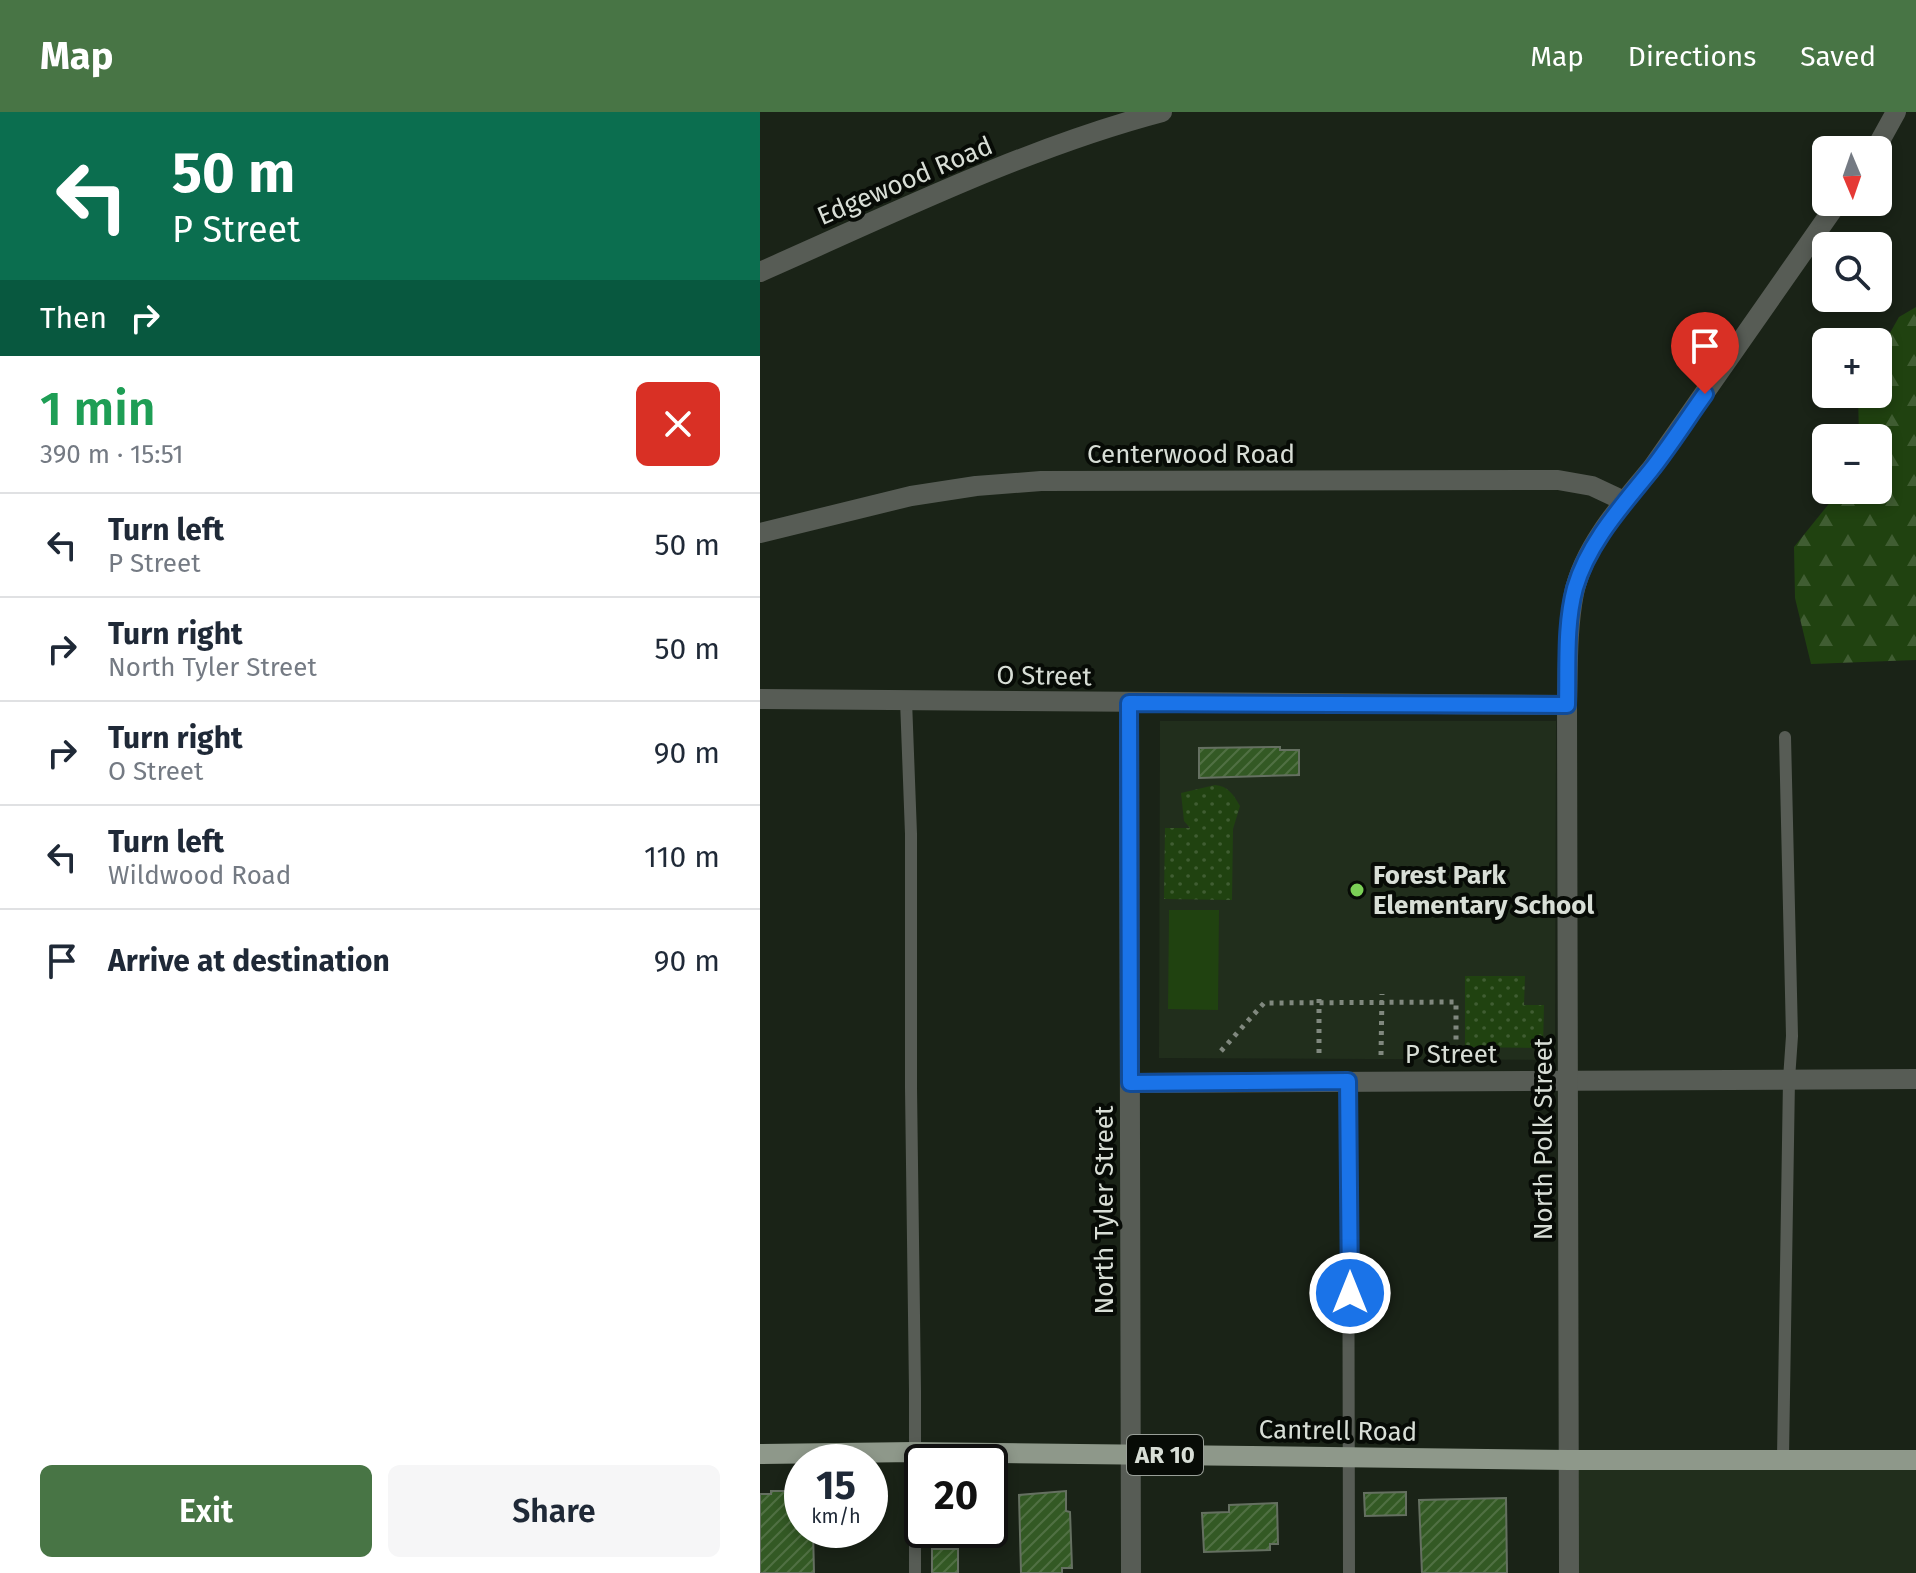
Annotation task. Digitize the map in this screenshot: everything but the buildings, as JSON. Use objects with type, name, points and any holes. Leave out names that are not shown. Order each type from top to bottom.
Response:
[{"type":"main road","name":"Cantrell Road","points":[[760,1454],[904,1452]]},
{"type":"main road","name":"Cantrell Road","points":[[1008,1454],[1916,1460]]},
{"type":"street","name":"Edgewood Road","points":[[760,272],[1052,147],[1110,126],[1162,112]]},
{"type":"street","points":[[1883,136],[1896,112]]},
{"type":"street","name":"North Polk Street","points":[[1569,1573],[1567,705],[1575,590],[1591,551],[1624,501],[1652,468],[1828,216]]},
{"type":"street","name":"Centerwood Road","points":[[760,533],[911,496],[976,486],[1041,481],[1558,480],[1592,486],[1624,501]]},
{"type":"street","name":"O Street","points":[[760,699],[1567,705]]},
{"type":"street","name":"North Tyler Street","points":[[1129,703],[1131,1573]]},
{"type":"street","name":"P Street","points":[[1130,1083],[1916,1079]]},
{"type":"lane","points":[[906,700],[911,834],[915,1444]]},
{"type":"lane","points":[[1783,1458],[1792,1036],[1785,737]]},
{"type":"lane","points":[[1348,1081],[1349,1573]]},
{"type":"lane","points":[[915,1548],[915,1573]]},
{"type":"path","points":[[1381,1055],[1382,994]]},
{"type":"path","points":[[1319,998],[1319,1053]]},
{"type":"path","points":[[1221,1051],[1264,1003],[1319,998],[1456,1002],[1456,1052]]},
{"type":"shaded area","name":"Forest Park Elementary School","points":[[1160,721],[1556,721],[1555,1060],[1159,1058]]},
{"type":"shaded area","points":[[1569,1460],[1916,1460],[1916,1573],[1569,1573]]},
{"type":"green space","points":[[1916,307],[1916,660],[1811,664],[1795,598],[1794,547],[1829,504],[1892,504],[1892,424],[1859,424],[1858,408],[1892,408],[1892,329],[1899,317]]},
{"type":"green space","points":[[1215,785],[1230,791],[1240,806],[1233,829],[1232,900],[1164,899],[1165,828],[1190,828],[1184,821],[1181,793]]},
{"type":"green space","points":[[1169,910],[1219,910],[1218,1010],[1168,1009]]},
{"type":"green space","points":[[1465,976],[1525,976],[1524,1005],[1544,1005],[1543,1048],[1465,1047]]},
{"type":"place","name":"Forest Park Elementary School","points":[[1357,890]]},
{"type":"route","points":[[1350,1293],[1348,1081],[1130,1083],[1129,703],[1567,705],[1571,611],[1581,570],[1624,501],[1652,468],[1705,394]]}]
